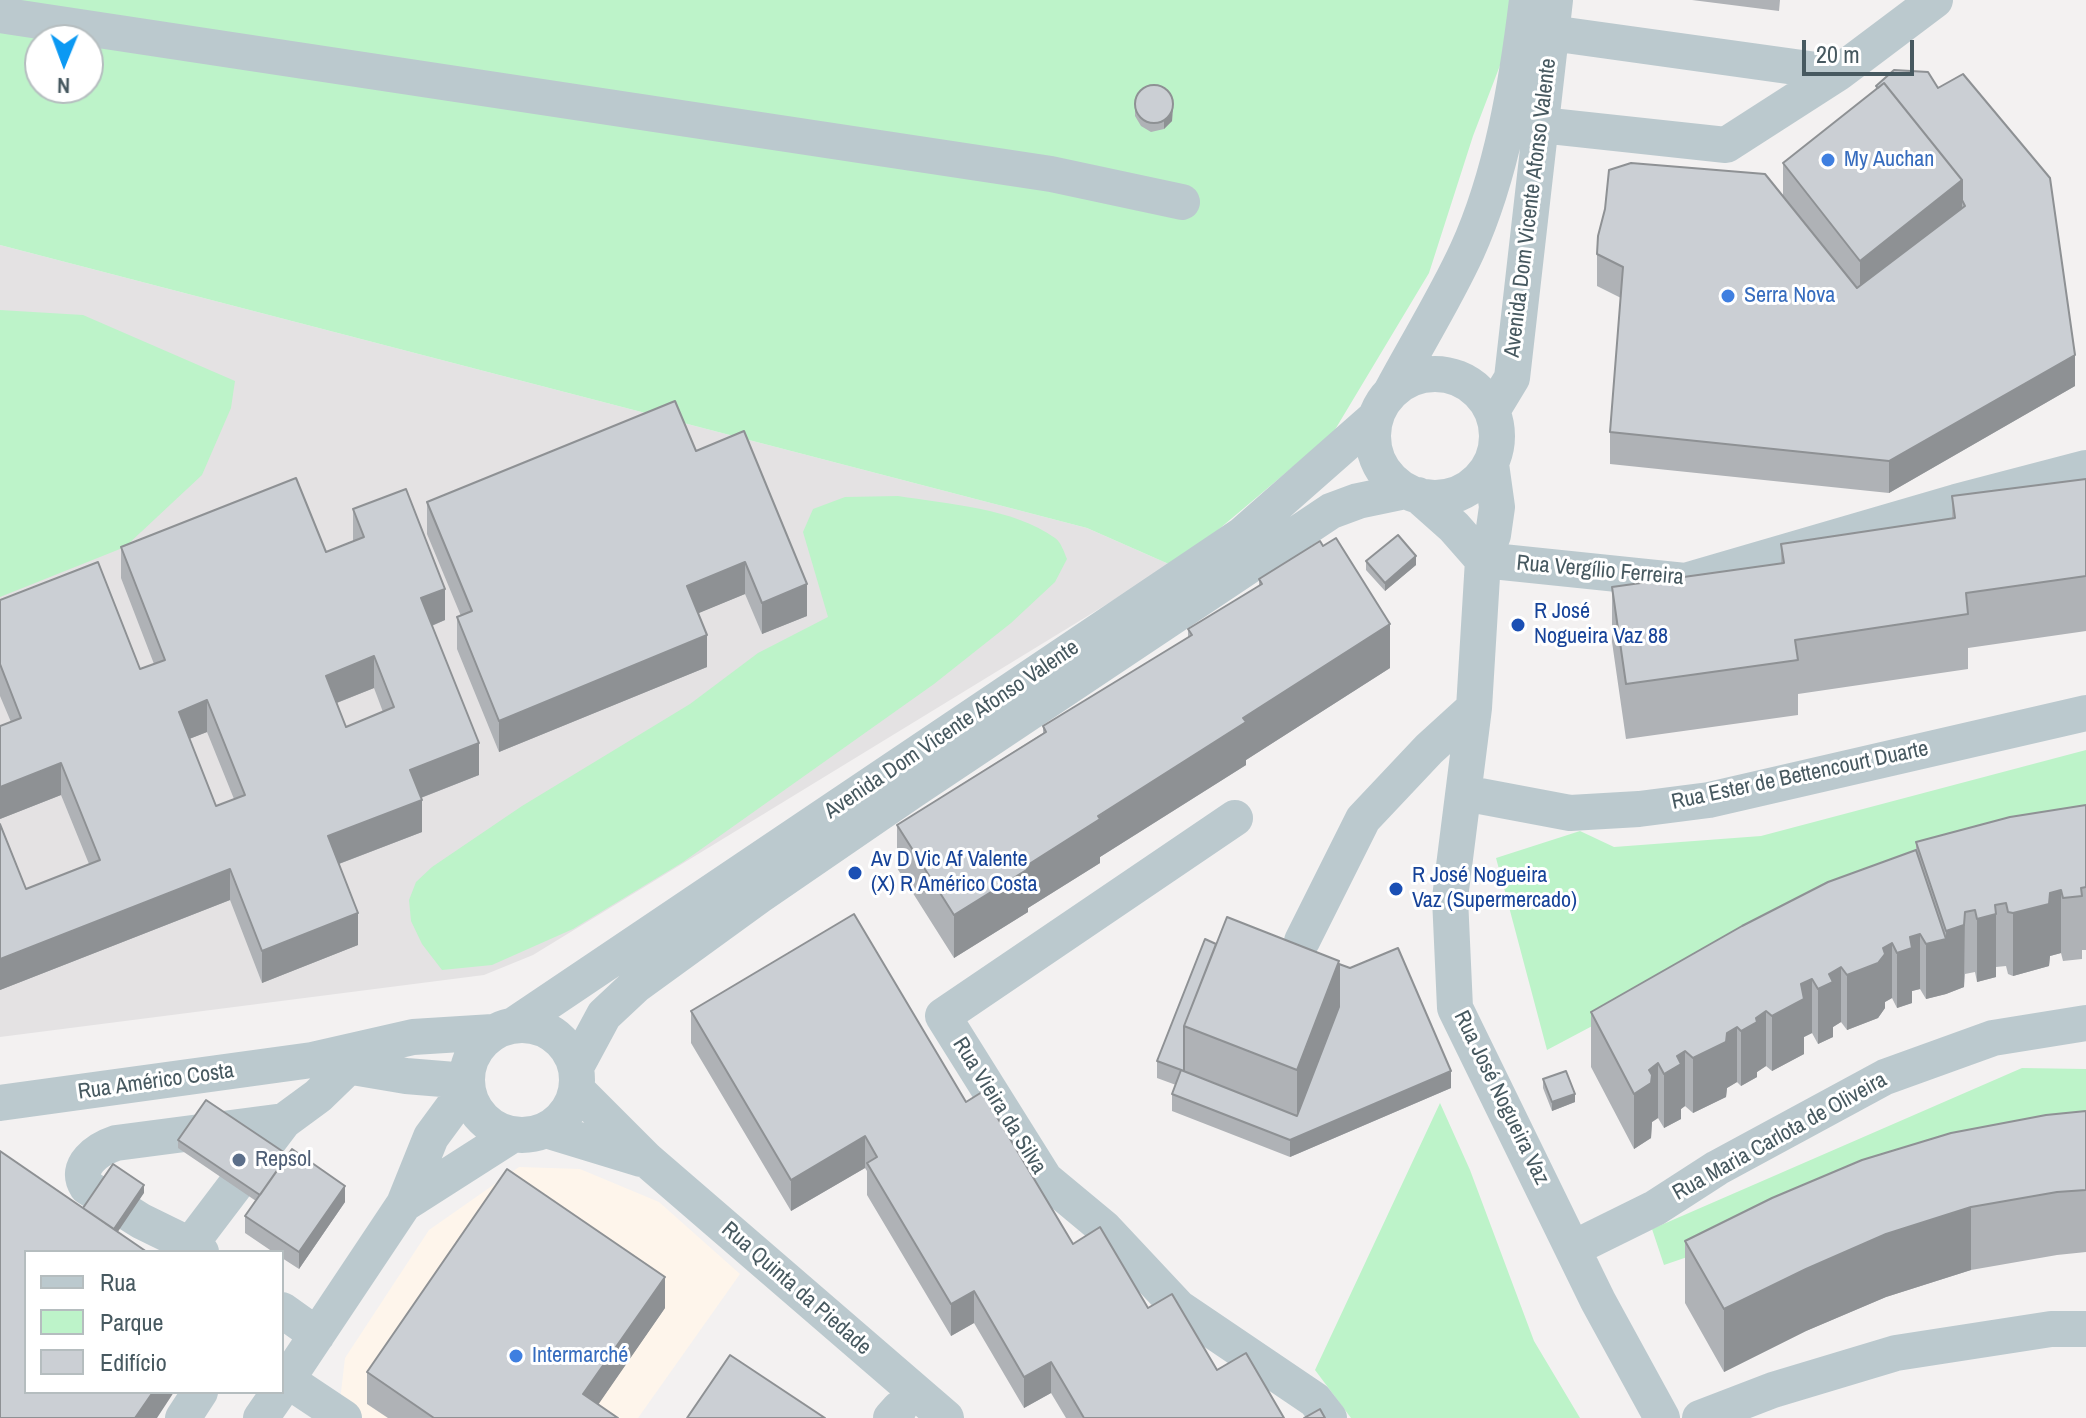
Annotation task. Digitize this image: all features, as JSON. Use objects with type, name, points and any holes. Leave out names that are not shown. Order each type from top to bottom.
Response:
[{"type":"street","name":"Avenida Dom Vicente Afonso Valente","points":[[504,1029],[1242,535],[1384,404],[1467,250],[1484,204],[1509,110],[1527,0]]},
{"type":"street","points":[[1541,125],[1726,145],[1838,73],[1935,0]]},
{"type":"street","points":[[0,15],[1051,174],[1182,202]]},
{"type":"street","name":"Avenida Dom Vicente Afonso Valente","points":[[1492,411],[1512,378],[1553,17]]},
{"type":"street","points":[[1553,17],[1838,73]]},
{"type":"street","points":[[1412,493],[1435,498],[1452,496],[1468,489],[1491,464],[1497,447],[1497,429],[1492,411],[1481,394],[1466,382],[1447,375],[1427,374],[1408,380],[1384,404],[1373,435],[1375,453],[1383,470],[1454,527],[1483,560]]},
{"type":"street","name":"Rua José Nogueira Vaz","points":[[1491,464],[1497,507],[1493,535],[1483,560],[1474,708],[1450,898],[1455,1008],[1598,1301],[1662,1418]]},
{"type":"street","name":"Rua Vergílio Ferreira","points":[[1483,560],[1685,581],[1956,502],[2086,468]]},
{"type":"street","name":"Avenida Dom Vicente Afonso Valente","points":[[577,1079],[604,1015],[759,896],[1331,511],[1358,501],[1412,493]]},
{"type":"street","points":[[1302,941],[1363,819],[1429,749],[1474,708]]},
{"type":"street","name":"Rua Ester de Bettencourt Duarte","points":[[1464,793],[1570,813],[1695,802],[2086,713]]},
{"type":"street","name":"Rua Vieira da Silva","points":[[1235,818],[943,1016],[1045,1179],[1104,1228],[1179,1308],[1315,1400],[1329,1418]]},
{"type":"street","name":"Rua Maria Carlota de Oliveira","points":[[1574,1248],[1655,1208],[1717,1168],[1885,1077],[1993,1038],[2086,1023]]},
{"type":"street","points":[[312,1060],[413,1037],[531,1025],[553,1035],[570,1052],[577,1079],[571,1106],[560,1120],[529,1132],[404,1204]]},
{"type":"street","points":[[284,1378],[317,1335],[404,1204],[431,1137],[467,1085],[473,1053],[504,1029]]},
{"type":"street","points":[[312,1060],[467,1085]]},
{"type":"street","name":"Rua Américo Costa","points":[[0,1103],[312,1060]]},
{"type":"street","points":[[284,1121],[116,1143],[89,1158],[83,1182],[141,1221],[196,1248],[284,1121],[318,1096],[348,1067]]},
{"type":"street","name":"Rua Quinta da Piedade","points":[[577,1079],[647,1160],[946,1418]]},
{"type":"street","points":[[467,1085],[473,1105],[482,1118],[496,1129],[529,1132],[647,1160]]},
{"type":"street","points":[[284,1311],[317,1335]]},
{"type":"street","points":[[1700,1418],[1773,1390],[1896,1353],[2051,1329],[2086,1329]]},
{"type":"street","points":[[183,1418],[199,1394]]},
{"type":"street","points":[[270,1396],[344,1418]]},
{"type":"shaded area","points":[[0,245],[1087,528],[1171,565],[533,955],[484,975],[0,1037]]},
{"type":"shaded area","points":[[519,1167],[580,1169],[659,1202],[740,1274],[638,1418],[338,1418],[345,1358],[429,1230]]},
{"type":"green space","points":[[0,0],[1525,0],[1473,136],[1429,273],[1333,433],[1212,535],[1171,565],[1087,528],[0,245]]},
{"type":"green space","points":[[0,310],[83,315],[235,381],[231,408],[202,475],[125,547],[0,597]]},
{"type":"green space","points":[[898,496],[980,509],[1020,520],[1055,538],[1067,559],[1055,582],[1011,623],[934,684],[683,862],[573,929],[492,965],[442,970],[422,944],[411,921],[409,900],[416,882],[432,867],[522,806],[690,704],[758,653],[828,617],[803,532],[813,509],[845,497]]},
{"type":"green space","points":[[2086,750],[2086,833],[1809,911],[1547,1050],[1496,858],[1580,831],[1614,847],[1761,836]]},
{"type":"green space","points":[[2022,1068],[2086,1069],[2086,1137],[2021,1142],[1664,1265],[1652,1229]]},
{"type":"green space","points":[[1440,1103],[1470,1170],[1534,1341],[1580,1418],[1351,1418],[1315,1370]]},
{"type":"building","name":"Serra Nova","points":[[1894,70],[1928,72],[1938,88],[1963,74],[2050,178],[2075,355],[1889,461],[1610,432],[1623,267],[1597,254],[1609,170],[1631,163],[1765,174],[1857,288],[1965,206],[1962,180],[1884,83],[1878,88],[1876,86]]},
{"type":"building","points":[[1884,83],[1962,180],[1860,261],[1783,163]]},
{"type":"building","points":[[1154,85],[1167,91],[1173,104],[1167,117],[1154,123],[1141,117],[1135,104],[1141,91]]},
{"type":"building","points":[[675,401],[696,451],[744,431],[807,584],[762,603],[745,562],[687,586],[707,635],[499,721],[457,617],[472,611],[427,502]]},
{"type":"building","points":[[296,478],[326,552],[364,537],[353,509],[406,489],[445,589],[421,598],[479,743],[410,770],[422,800],[328,836],[358,913],[262,951],[230,869],[0,959],[0,824],[26,889],[100,860],[61,763],[0,787],[0,726],[21,718],[0,664],[0,600],[98,562],[140,669],[165,660],[121,547]],"holes":[[[374,656],[394,707],[346,727],[326,676]],[[207,700],[245,795],[216,806],[179,712]]]},
{"type":"building","points":[[2086,479],[2086,576],[1966,593],[1968,614],[1795,640],[1798,660],[1626,684],[1612,587],[1784,563],[1781,544],[1955,518],[1952,496]]},
{"type":"building","points":[[1398,535],[1416,556],[1385,583],[1366,561]]},
{"type":"building","points":[[1336,538],[1390,624],[1243,718],[1246,722],[1098,816],[1100,819],[1026,866],[1028,869],[954,915],[897,825],[1046,732],[1043,726],[1192,635],[1188,629],[1262,584],[1259,579],[1320,541],[1323,546]]},
{"type":"building","points":[[2086,805],[2086,887],[2081,888],[2082,896],[2063,898],[2061,890],[2050,893],[2049,904],[2013,913],[2008,912],[2006,903],[1995,905],[1996,914],[1977,919],[1975,910],[1965,912],[1964,925],[1946,931],[1916,842],[2010,817]]},
{"type":"building","points":[[1916,850],[1946,939],[1926,944],[1920,934],[1910,937],[1912,948],[1897,953],[1892,943],[1883,948],[1885,954],[1878,963],[1847,975],[1841,967],[1829,974],[1833,982],[1818,989],[1812,979],[1801,984],[1804,999],[1772,1016],[1766,1011],[1756,1018],[1757,1022],[1741,1031],[1737,1027],[1727,1033],[1726,1042],[1693,1058],[1685,1051],[1677,1056],[1681,1064],[1664,1074],[1658,1063],[1649,1070],[1651,1083],[1634,1094],[1591,1012],[1742,926],[1828,882]]},
{"type":"building","points":[[854,914],[966,1102],[982,1092],[1073,1244],[1100,1227],[1148,1308],[1172,1294],[1217,1370],[1246,1353],[1284,1418],[1084,1418],[1051,1362],[1024,1377],[974,1291],[951,1304],[867,1163],[877,1157],[865,1136],[791,1180],[691,1011]]},
{"type":"building","points":[[1227,917],[1339,961],[1297,1070],[1184,1026]]},
{"type":"building","points":[[1205,939],[1216,944],[1184,1026],[1184,1071],[1157,1061]]},
{"type":"building","points":[[1398,948],[1451,1071],[1290,1140],[1172,1094],[1181,1070],[1297,1116],[1339,1007],[1339,964],[1350,968]]},
{"type":"building","points":[[1566,1071],[1575,1094],[1552,1102],[1543,1079]]},
{"type":"building","points":[[206,1100],[288,1155],[260,1195],[178,1140]]},
{"type":"building","points":[[2086,1111],[2086,1190],[1971,1207],[1886,1234],[1724,1309],[1685,1241],[1772,1198],[1862,1160],[1951,1133],[2046,1115]]},
{"type":"building","points":[[292,1149],[345,1186],[299,1252],[245,1216]]},
{"type":"building","points":[[0,1151],[144,1250],[24,1250],[24,1394],[152,1394],[135,1418],[0,1418]]},
{"type":"building","points":[[113,1164],[144,1185],[114,1229],[83,1208]]},
{"type":"building","name":"Intermarché","points":[[507,1169],[665,1277],[583,1394],[618,1418],[434,1418],[367,1372]]},
{"type":"building","points":[[730,1355],[825,1418],[687,1418]]},
{"type":"building","points":[[1320,1409],[1325,1418],[1304,1418]]},
{"type":"place","name":"My Auchan","points":[[1828,160]]},
{"type":"place","name":"Serra Nova","points":[[1728,296]]},
{"type":"place","name":"R José Nogueira Vaz 88","points":[[1518,625]]},
{"type":"place","name":"Av D Vic Af Valente (X) R Américo Costa","points":[[855,873]]},
{"type":"place","name":"R José Nogueira Vaz (Supermercado)","points":[[1396,889]]},
{"type":"place","name":"Repsol","points":[[239,1160]]},
{"type":"place","name":"Intermarché","points":[[516,1356]]}]
